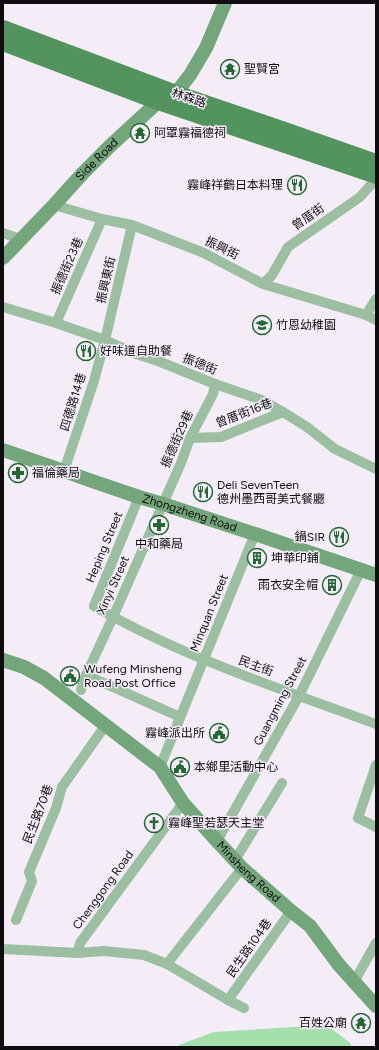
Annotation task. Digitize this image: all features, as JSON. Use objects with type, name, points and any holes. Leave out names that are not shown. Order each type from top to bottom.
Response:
[{"type":"main road","name":"林森路","points":[[3,28],[176,93],[376,162]]},
{"type":"main road","name":"林森路","points":[[3,43],[158,102],[376,176]]},
{"type":"street","name":"Side Road","points":[[3,258],[105,151],[158,102],[176,93],[190,75],[206,48],[225,3]]},
{"type":"street","name":"曾厝街","points":[[263,284],[272,275],[288,247],[360,197],[376,179]]},
{"type":"street","name":"振興街","points":[[54,205],[102,219],[132,225],[204,253],[263,284],[366,315],[376,320]]},
{"type":"street","name":"振德街23巷","points":[[56,323],[102,219]]},
{"type":"street","name":"振興東街","points":[[105,340],[132,225]]},
{"type":"street","points":[[3,233],[20,240]]},
{"type":"street","points":[[366,315],[376,299]]},
{"type":"street","name":"振德街","points":[[3,307],[105,340],[136,354],[262,400],[307,427],[336,449],[376,469]]},
{"type":"street","name":"四德路14巷","points":[[64,471],[85,410],[105,340]]},
{"type":"street","name":"振德街29巷","points":[[163,504],[190,438],[213,394],[215,384]]},
{"type":"street","name":"曾厝街16巷","points":[[190,438],[221,437],[283,412]]},
{"type":"street","name":"Zhongzheng Road","points":[[3,450],[139,497],[376,575]]},
{"type":"street","name":"Heping Street","points":[[113,618],[94,606],[139,497]]},
{"type":"street","name":"Xinyi Street","points":[[81,690],[86,675],[113,618],[163,504]]},
{"type":"street","name":"Minquan Street","points":[[160,768],[255,534]]},
{"type":"street","name":"Guangming Street","points":[[217,841],[299,696],[361,570]]},
{"type":"street","name":"民主街","points":[[113,618],[203,660],[376,724]]},
{"type":"street","name":"Minsheng Road","points":[[3,660],[24,667],[44,678],[160,768],[183,803],[217,841],[238,864],[310,926],[339,965],[376,1006]]},
{"type":"street","points":[[86,675],[180,717]]},
{"type":"street","name":"民生路70巷","points":[[16,920],[32,882],[29,872],[56,808],[62,787],[105,726]]},
{"type":"street","points":[[376,765],[358,818],[376,827]]},
{"type":"street","points":[[167,964],[238,864],[282,783]]},
{"type":"street","name":"Chenggong Road","points":[[78,953],[80,943],[183,803]]},
{"type":"street","name":"民生路104巷","points":[[228,1000],[291,911]]},
{"type":"street","points":[[354,982],[376,943]]},
{"type":"street","points":[[3,949],[78,953],[104,951],[144,955],[167,964],[244,1008]]},
{"type":"green space","points":[[327,1025],[350,1043],[352,1047],[178,1047],[179,1045],[214,1032]]},
{"type":"place","name":"聖賢宮","points":[[230,69]]},
{"type":"place","name":"阿罩霧福德祠","points":[[140,133]]},
{"type":"place","name":"霧峰祥鶴日本料理","points":[[297,185]]},
{"type":"place","name":"竹恩幼稚園","points":[[262,325]]},
{"type":"place","name":"好味道自助餐","points":[[86,351]]},
{"type":"place","name":"福倫藥局","points":[[18,473]]},
{"type":"place","name":"Deli SevenTeen 德州墨西哥美式餐廳","points":[[203,492]]},
{"type":"place","name":"中和藥局","points":[[159,525]]},
{"type":"place","name":"鍋SIR","points":[[339,537]]},
{"type":"place","name":"坤華印鋪","points":[[257,558]]},
{"type":"place","name":"雨衣安全帽","points":[[332,585]]},
{"type":"place","name":"Wufeng Minsheng Road Post Office","points":[[70,676]]},
{"type":"place","name":"霧峰派出所","points":[[219,733]]},
{"type":"place","name":"本鄉里活動中心","points":[[180,767]]},
{"type":"place","name":"霧峰聖若瑟天主堂","points":[[154,823]]},
{"type":"place","name":"百姓公廟","points":[[361,1023]]}]
